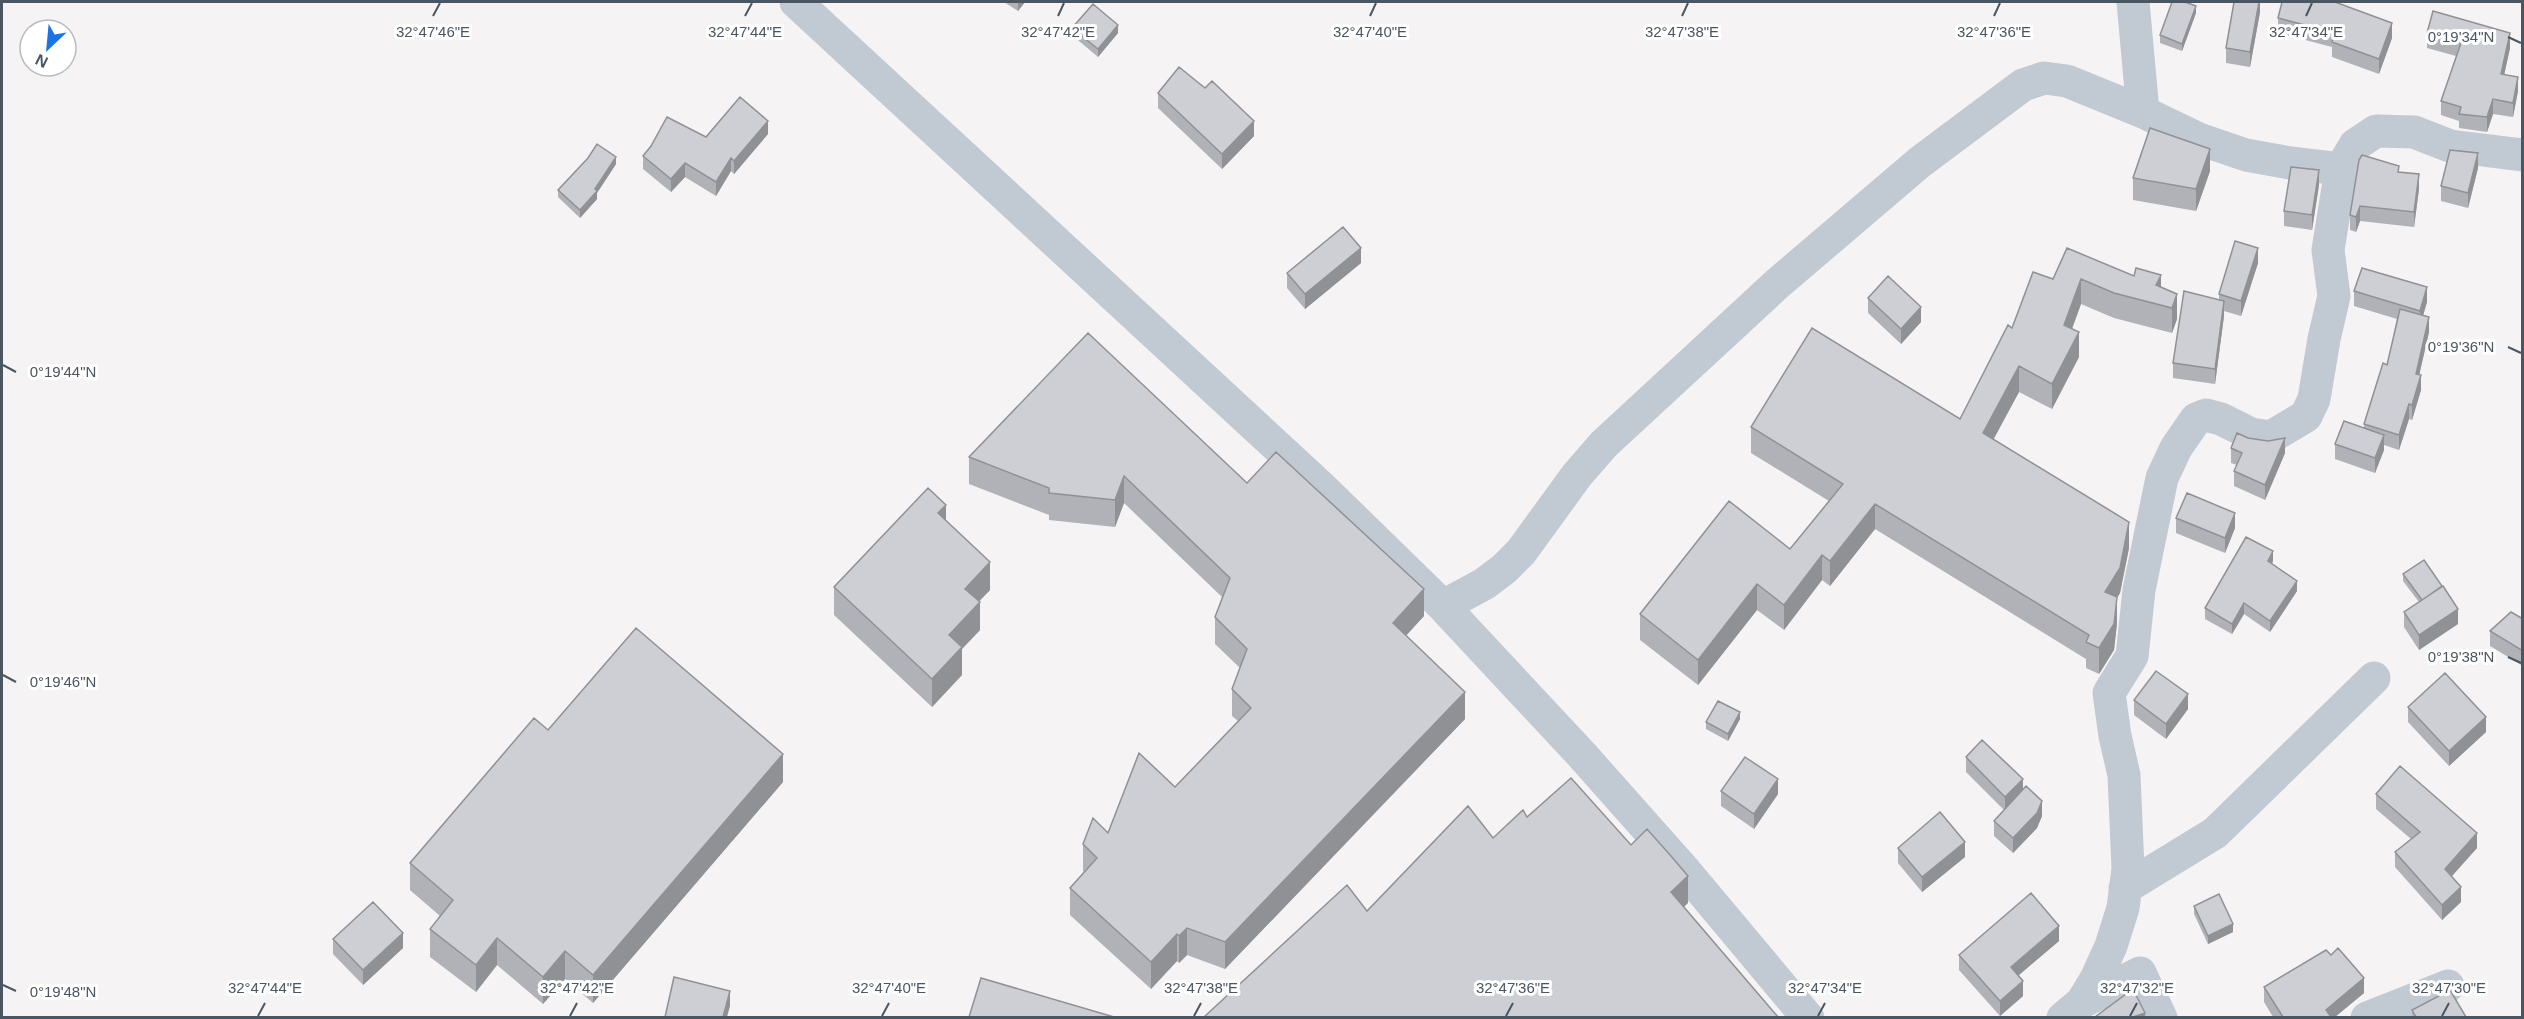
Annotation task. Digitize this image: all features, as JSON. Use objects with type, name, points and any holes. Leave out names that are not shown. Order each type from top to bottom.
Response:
[{"type":"street","points":[[796,2],[1321,487],[1443,606],[1590,764],[1685,871],[1808,1017]]},
{"type":"street","points":[[2133,2],[2143,112]]},
{"type":"street","points":[[1443,606],[1484,584],[1504,569],[1521,552],[1577,475],[1604,444],[1777,284],[1920,162],[2022,85],[2044,78],[2067,81],[2143,112],[2199,139],[2246,155],[2341,169]]},
{"type":"street","points":[[2072,1010],[2096,979],[2111,946],[2123,908],[2128,869],[2124,775],[2115,736],[2109,693],[2132,656],[2139,590],[2162,478],[2176,448],[2196,419],[2206,415],[2221,419],[2251,434],[2271,437],[2306,416],[2314,399],[2334,296],[2328,250],[2341,169],[2355,145],[2376,131],[2414,132],[2450,146],[2523,156]]},
{"type":"street","points":[[2126,888],[2215,833],[2374,678]]},
{"type":"street","points":[[2072,1010],[2140,973],[2161,1017]]},
{"type":"street","points":[[2367,1017],[2448,986]]},
{"type":"building","points":[[2172,2],[2185,2],[2196,6],[2182,44],[2160,35]]},
{"type":"building","points":[[2234,2],[2259,2],[2250,52],[2226,48]]},
{"type":"building","points":[[2282,2],[2335,2],[2392,23],[2379,59],[2332,42],[2335,33],[2278,18]]},
{"type":"building","points":[[1093,4],[1118,25],[1098,49],[1072,28]]},
{"type":"building","points":[[2433,11],[2510,33],[2501,74],[2518,77],[2513,103],[2493,99],[2487,117],[2459,114],[2461,107],[2441,101],[2461,43],[2427,33]]},
{"type":"building","points":[[1179,67],[1205,88],[1212,81],[1254,121],[1222,154],[1158,93]]},
{"type":"building","points":[[740,97],[768,121],[734,161],[731,158],[716,182],[685,163],[671,179],[643,156],[667,117],[706,137]]},
{"type":"building","points":[[2150,128],[2210,149],[2196,189],[2133,178]]},
{"type":"building","points":[[597,144],[616,157],[595,189],[597,191],[580,210],[558,190],[588,158]]},
{"type":"building","points":[[2450,150],[2478,153],[2468,193],[2441,186]]},
{"type":"building","points":[[2362,155],[2399,166],[2398,172],[2419,174],[2414,212],[2360,206],[2356,217],[2350,215],[2359,160]]},
{"type":"building","points":[[2291,167],[2319,170],[2312,215],[2284,211]]},
{"type":"building","points":[[1343,227],[1361,248],[1305,294],[1287,273]]},
{"type":"building","points":[[2235,241],[2258,248],[2241,301],[2219,294]]},
{"type":"building","points":[[2067,248],[2134,276],[2136,268],[2161,275],[2156,285],[2177,294],[2172,308],[2114,293],[2081,279],[2064,325],[2079,332],[2052,384],[2019,366],[1983,433],[2129,522],[2120,568],[2105,592],[2117,597],[2114,624],[2099,648],[2086,642],[2089,635],[1875,504],[1830,561],[1822,555],[1784,605],[1757,584],[1698,660],[1640,614],[1729,501],[1790,549],[1843,484],[1751,427],[1812,328],[1960,419],[2008,325],[2012,328],[2033,272],[2053,279]]},
{"type":"building","points":[[2362,268],[2427,287],[2420,311],[2354,291]]},
{"type":"building","points":[[1888,276],[1921,307],[1901,329],[1868,298]]},
{"type":"building","points":[[2184,291],[2224,301],[2215,369],[2173,363]]},
{"type":"building","points":[[2400,309],[2429,317],[2416,374],[2421,375],[2412,405],[2409,404],[2399,435],[2364,424],[2383,363],[2387,365]]},
{"type":"building","points":[[1088,333],[1247,483],[1276,452],[1424,589],[1393,623],[1465,692],[1225,942],[1187,928],[1179,936],[1177,934],[1151,962],[1070,888],[1097,858],[1083,844],[1093,818],[1108,833],[1139,753],[1175,787],[1251,708],[1232,689],[1247,649],[1215,617],[1230,578],[1124,476],[1115,500],[1049,493],[1049,488],[969,457]]},
{"type":"building","points":[[2344,421],[2384,435],[2375,458],[2335,444]]},
{"type":"building","points":[[2237,433],[2248,438],[2268,441],[2285,438],[2265,485],[2234,471],[2242,453],[2231,448]]},
{"type":"building","points":[[928,488],[946,505],[938,513],[990,562],[965,589],[980,602],[949,635],[962,647],[932,679],[834,587]]},
{"type":"building","points":[[2187,493],[2235,513],[2225,538],[2176,518]]},
{"type":"building","points":[[2246,537],[2273,551],[2268,561],[2297,581],[2270,621],[2244,603],[2232,624],[2205,608]]},
{"type":"building","points":[[2424,560],[2442,586],[2422,600],[2403,574]]},
{"type":"building","points":[[2443,586],[2458,609],[2419,635],[2404,612]]},
{"type":"building","points":[[2511,612],[2523,619],[2523,651],[2490,631]]},
{"type":"building","points":[[636,628],[783,754],[593,975],[565,951],[543,977],[497,938],[476,965],[430,929],[453,900],[410,863],[534,718],[548,730]]},
{"type":"building","points":[[2156,671],[2188,694],[2166,724],[2134,700]]},
{"type":"building","points":[[2445,673],[2486,717],[2449,751],[2408,707]]},
{"type":"building","points":[[1718,701],[1740,712],[1728,734],[1706,722]]},
{"type":"building","points":[[1982,740],[2023,779],[2005,797],[1966,757]]},
{"type":"building","points":[[1745,757],[1778,779],[1754,814],[1721,791]]},
{"type":"building","points":[[2400,766],[2477,833],[2445,869],[2461,887],[2442,905],[2395,852],[2420,832],[2376,794]]},
{"type":"building","points":[[1571,778],[1631,845],[1647,829],[1671,856],[1688,876],[1671,892],[1778,1017],[1204,1017],[1347,885],[1367,911],[1468,806],[1493,838],[1523,810],[1527,817]]},
{"type":"building","points":[[2026,786],[2042,801],[2037,813],[2013,838],[1994,821]]},
{"type":"building","points":[[1940,812],[1965,842],[1922,877],[1898,848]]},
{"type":"building","points":[[2031,893],[2059,926],[2011,967],[2023,981],[2000,1001],[1959,955]]},
{"type":"building","points":[[2219,894],[2233,924],[2208,936],[2194,906]]},
{"type":"building","points":[[373,902],[403,933],[363,970],[333,939]]},
{"type":"building","points":[[2338,948],[2364,978],[2326,1010],[2331,1017],[2283,1017],[2264,987],[2326,950],[2331,955]]},
{"type":"building","points":[[674,977],[730,991],[723,1017],[665,1017]]},
{"type":"building","points":[[981,978],[1114,1017],[969,1017]]},
{"type":"building","points":[[2133,989],[2145,1013],[2133,1017],[2095,1017]]},
{"type":"building","points":[[2450,990],[2466,1017],[2416,1017],[2412,1010]]}]
